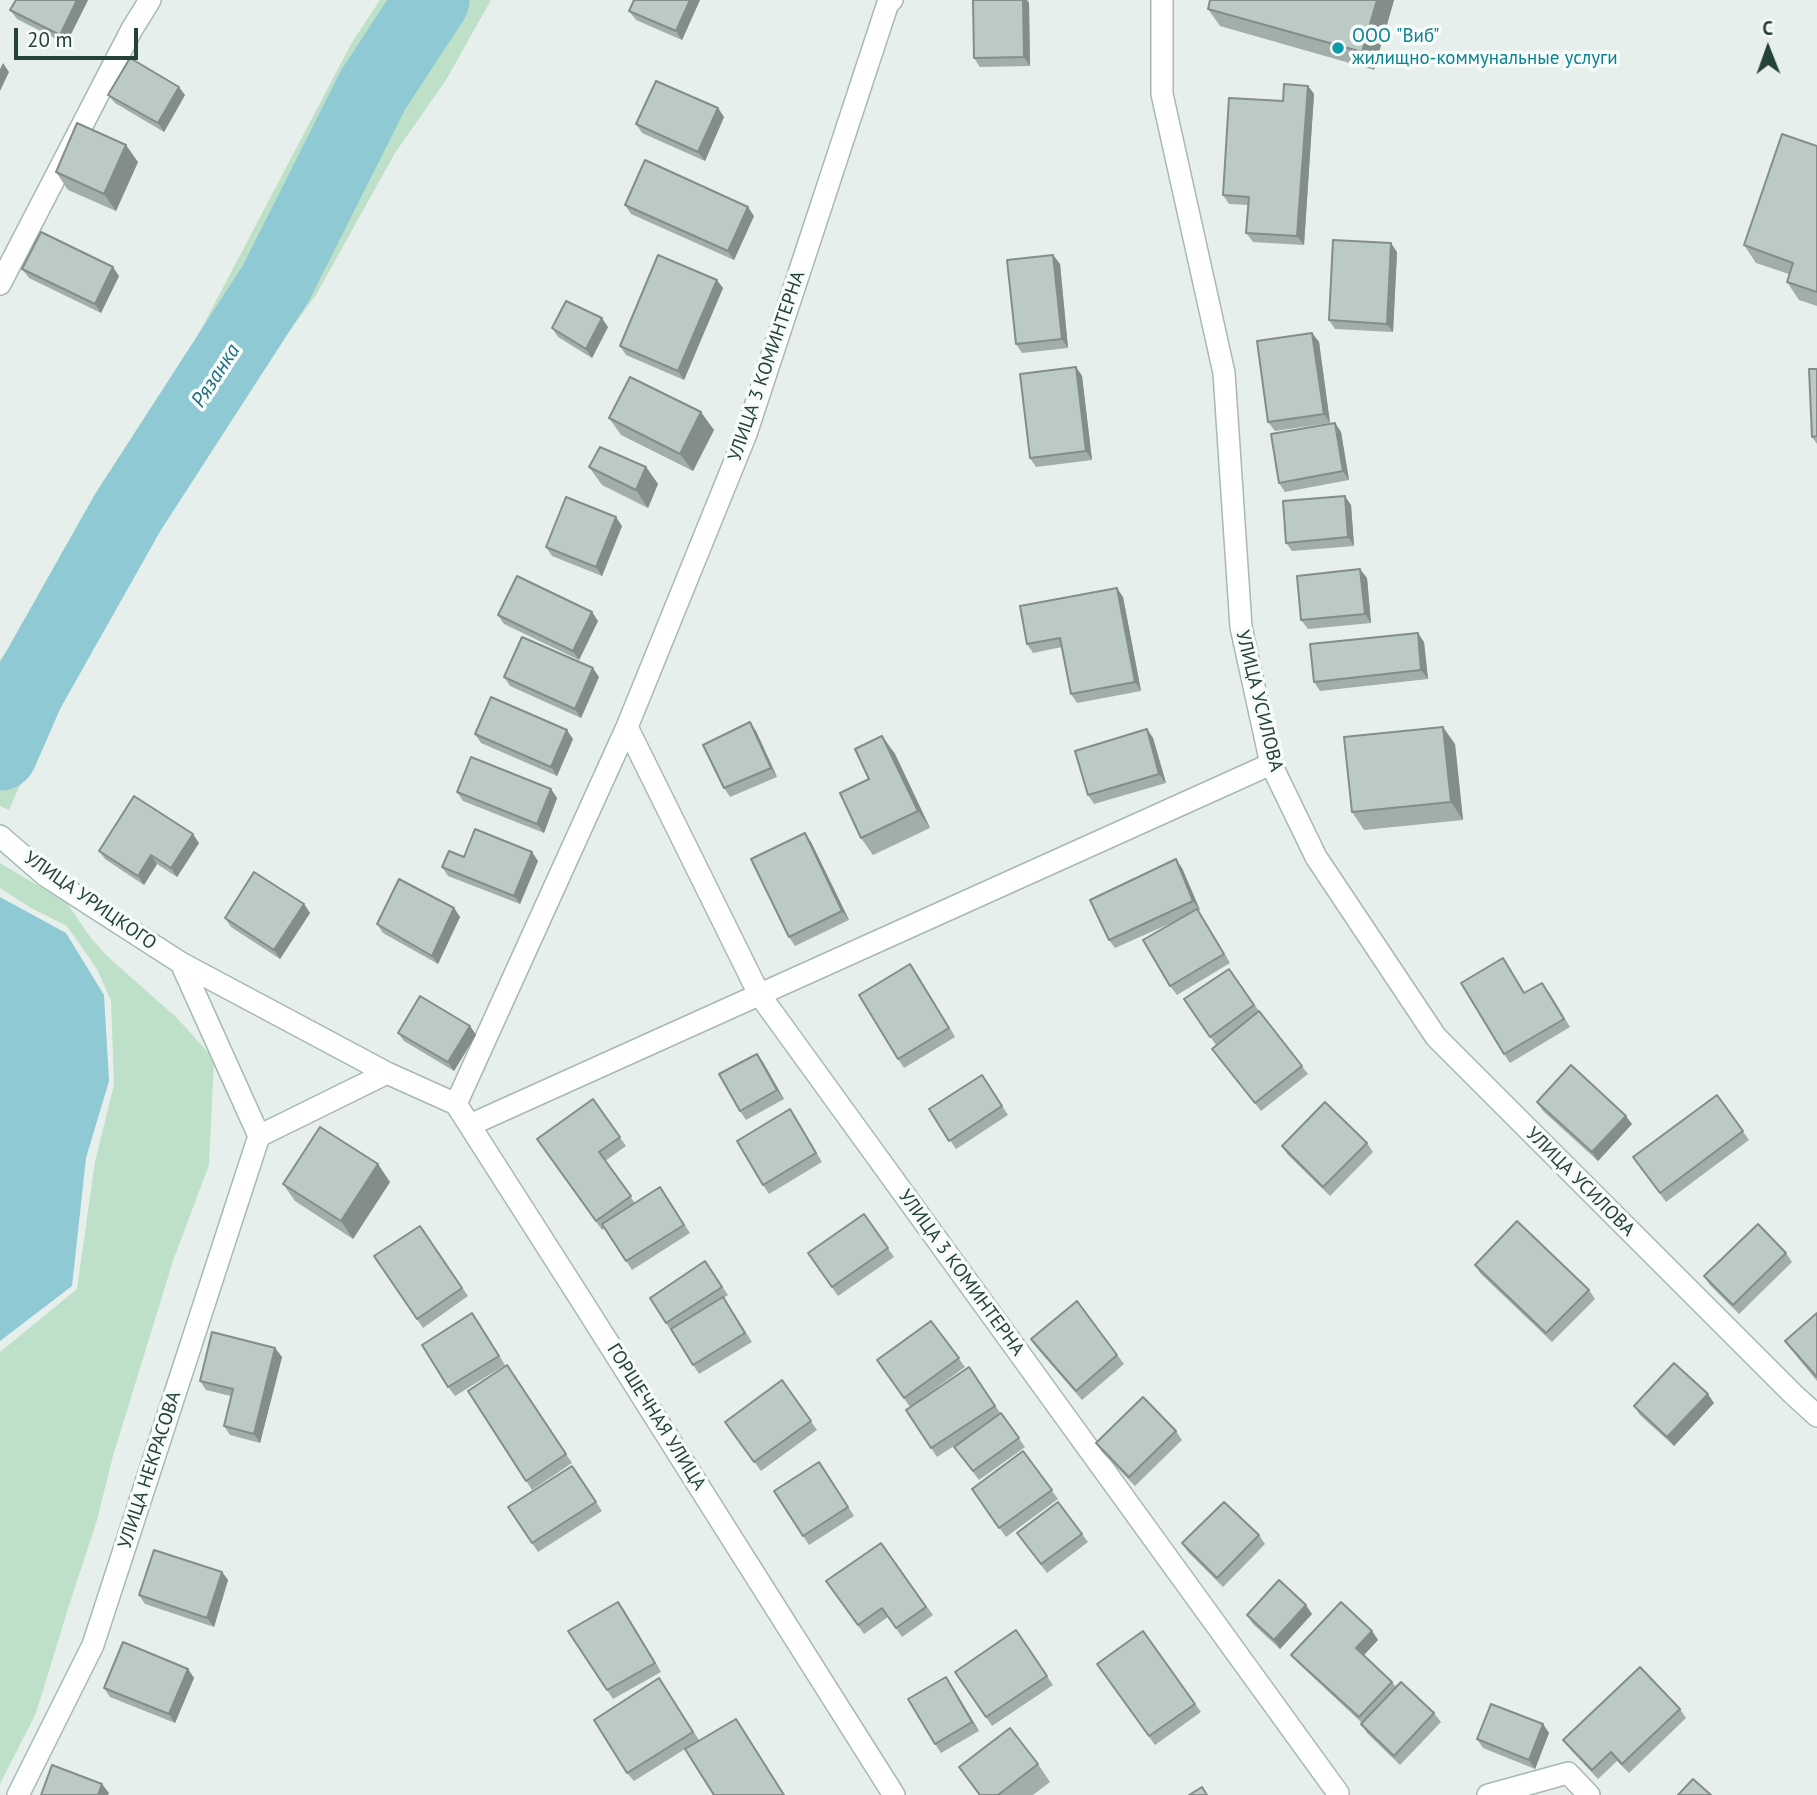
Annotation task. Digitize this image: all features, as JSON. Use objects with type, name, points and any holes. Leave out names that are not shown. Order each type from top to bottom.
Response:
[{"type":"street","points":[[0,284],[132,29],[150,0]]},
{"type":"street","name":"УЛИЦА 3 КОМИНТЕРНА","points":[[456,1104],[627,727],[746,434],[888,3],[892,0]]},
{"type":"street","name":"УЛИЦА УСИЛОВА","points":[[1162,0],[1162,94],[1224,373],[1241,627],[1271,764],[1316,857],[1436,1037],[1817,1416]]},
{"type":"street","name":"УЛИЦА 3 КОМИНТЕРНА","points":[[627,727],[759,993],[1344,1795]]},
{"type":"street","points":[[470,1125],[1271,764]]},
{"type":"street","name":"УЛИЦА УРИЦКОГО","points":[[0,836],[46,876],[181,963],[387,1073]]},
{"type":"street","points":[[181,963],[259,1136],[387,1073],[456,1104]]},
{"type":"street","name":"ГОРШЕЧНАЯ УЛИЦА","points":[[456,1104],[894,1795]]},
{"type":"street","name":"УЛИЦА НЕКРАСОВА","points":[[18,1795],[93,1645],[259,1136]]},
{"type":"street","points":[[1488,1795],[1568,1773],[1590,1795]]},
{"type":"green space","points":[[380,0],[491,0],[446,80],[395,153],[316,295],[156,511],[106,587],[9,810],[0,806],[0,660],[42,603],[186,358],[351,44]]},
{"type":"green space","points":[[0,863],[67,903],[107,956],[177,1018],[214,1059],[209,1165],[173,1261],[113,1456],[97,1520],[36,1713],[0,1784],[0,1352],[77,1289],[95,1162],[114,1085],[111,1001],[97,969],[67,926],[31,908],[0,888]]},
{"type":"water","points":[[0,897],[66,933],[104,995],[109,1081],[86,1158],[72,1286],[0,1341]]},
{"type":"building","points":[[16,0],[77,0],[60,35],[10,10]]},
{"type":"building","points":[[634,0],[690,0],[676,31],[629,11]]},
{"type":"building","points":[[973,0],[1023,0],[1024,57],[974,58]]},
{"type":"building","name":"ООО \"Виб\" жилищно-коммунальные услуги","points":[[1210,0],[1377,0],[1362,52],[1208,9]]},
{"type":"building","points":[[130,58],[179,87],[158,123],[108,95]]},
{"type":"building","points":[[656,81],[718,108],[698,152],[636,124]]},
{"type":"building","points":[[1284,84],[1308,86],[1297,236],[1246,233],[1249,197],[1223,195],[1229,98],[1283,101]]},
{"type":"building","points":[[77,123],[126,145],[104,194],[56,172]]},
{"type":"building","points":[[1782,134],[1817,146],[1817,292],[1787,282],[1793,263],[1744,245]]},
{"type":"building","points":[[645,160],[748,207],[728,251],[625,205]]},
{"type":"building","points":[[41,232],[113,267],[95,304],[22,269]]},
{"type":"building","points":[[1333,240],[1391,243],[1387,324],[1329,320]]},
{"type":"building","points":[[658,255],[717,280],[678,371],[620,346]]},
{"type":"building","points":[[1053,255],[1062,339],[1016,344],[1007,260]]},
{"type":"building","points":[[566,301],[602,318],[586,349],[552,328]]},
{"type":"building","points":[[1312,333],[1324,414],[1268,422],[1257,341]]},
{"type":"building","points":[[1076,367],[1086,451],[1030,458],[1020,374]]},
{"type":"building","points":[[1809,369],[1817,369],[1817,436],[1812,437]]},
{"type":"building","points":[[630,377],[701,412],[680,454],[609,418]]},
{"type":"building","points":[[1335,423],[1343,471],[1279,483],[1271,434]]},
{"type":"building","points":[[600,447],[646,467],[636,490],[589,467]]},
{"type":"building","points":[[1345,496],[1348,537],[1286,543],[1283,501]]},
{"type":"building","points":[[566,497],[616,517],[596,567],[546,547]]},
{"type":"building","points":[[1360,569],[1365,614],[1301,620],[1297,576]]},
{"type":"building","points":[[517,576],[592,612],[573,651],[498,615]]},
{"type":"building","points":[[1117,588],[1135,682],[1071,694],[1060,638],[1027,644],[1020,606]]},
{"type":"building","points":[[1418,633],[1421,670],[1314,682],[1310,644]]},
{"type":"building","points":[[522,637],[593,668],[575,709],[504,677]]},
{"type":"building","points":[[491,697],[567,730],[551,767],[475,734]]},
{"type":"building","points":[[750,722],[771,768],[724,788],[703,745]]},
{"type":"building","points":[[1443,727],[1451,802],[1352,812],[1344,737]]},
{"type":"building","points":[[1147,729],[1159,774],[1088,795],[1075,751]]},
{"type":"building","points":[[882,736],[918,811],[861,838],[840,793],[869,779],[855,749]]},
{"type":"building","points":[[471,757],[551,789],[537,824],[457,792]]},
{"type":"building","points":[[134,796],[193,834],[171,868],[151,855],[138,876],[99,851]]},
{"type":"building","points":[[475,829],[532,852],[514,896],[442,867],[449,851],[464,857]]},
{"type":"building","points":[[805,833],[842,911],[789,937],[751,859]]},
{"type":"building","points":[[1176,859],[1193,901],[1109,940],[1090,900]]},
{"type":"building","points":[[254,872],[304,904],[274,950],[225,918]]},
{"type":"building","points":[[399,879],[454,908],[432,956],[377,924]]},
{"type":"building","points":[[1197,909],[1224,954],[1170,986],[1143,940]]},
{"type":"building","points":[[1503,958],[1524,993],[1542,983],[1564,1019],[1504,1054],[1461,983]]},
{"type":"building","points":[[910,964],[949,1028],[898,1059],[859,995]]},
{"type":"building","points":[[1229,969],[1254,1005],[1210,1037],[1184,999]]},
{"type":"building","points":[[420,996],[470,1026],[448,1062],[398,1033]]},
{"type":"building","points":[[1259,1011],[1302,1066],[1255,1103],[1212,1049]]},
{"type":"building","points":[[757,1054],[777,1090],[740,1111],[719,1074]]},
{"type":"building","points":[[1571,1065],[1626,1116],[1592,1152],[1537,1102]]},
{"type":"building","points":[[982,1075],[1002,1106],[949,1141],[929,1109]]},
{"type":"building","points":[[1717,1095],[1743,1131],[1660,1193],[1633,1157]]},
{"type":"building","points":[[593,1099],[620,1137],[599,1152],[631,1196],[596,1221],[537,1139]]},
{"type":"building","points":[[1325,1102],[1367,1143],[1323,1187],[1282,1146]]},
{"type":"building","points":[[790,1109],[816,1153],[763,1185],[737,1141]]},
{"type":"building","points":[[320,1127],[378,1164],[341,1221],[283,1184]]},
{"type":"building","points":[[660,1187],[684,1225],[626,1261],[602,1224]]},
{"type":"building","points":[[864,1214],[888,1248],[832,1287],[808,1253]]},
{"type":"building","points":[[1517,1221],[1589,1290],[1546,1333],[1475,1265]]},
{"type":"building","points":[[1758,1224],[1786,1253],[1733,1305],[1704,1276]]},
{"type":"building","points":[[420,1226],[462,1288],[417,1319],[374,1256]]},
{"type":"building","points":[[705,1261],[722,1287],[666,1323],[650,1298]]},
{"type":"building","points":[[723,1297],[745,1333],[693,1365],[671,1329]]},
{"type":"building","points":[[1077,1301],[1117,1355],[1076,1391],[1031,1339]]},
{"type":"building","points":[[472,1313],[499,1356],[448,1387],[422,1345]]},
{"type":"building","points":[[1817,1313],[1817,1377],[1785,1341]]},
{"type":"building","points":[[931,1321],[959,1358],[904,1398],[877,1360]]},
{"type":"building","points":[[212,1332],[275,1348],[254,1434],[224,1426],[233,1389],[200,1381]]},
{"type":"building","points":[[1674,1363],[1708,1394],[1667,1437],[1634,1406]]},
{"type":"building","points":[[507,1365],[566,1454],[526,1481],[468,1391]]},
{"type":"building","points":[[969,1367],[995,1406],[931,1448],[906,1410]]},
{"type":"building","points":[[782,1380],[811,1421],[754,1462],[725,1422]]},
{"type":"building","points":[[1143,1397],[1176,1431],[1129,1477],[1096,1443]]},
{"type":"building","points":[[1001,1413],[1019,1438],[973,1471],[954,1447]]},
{"type":"building","points":[[1023,1451],[1052,1490],[999,1528],[972,1489]]},
{"type":"building","points":[[819,1462],[848,1507],[803,1536],[774,1491]]},
{"type":"building","points":[[572,1466],[596,1502],[532,1543],[508,1507]]},
{"type":"building","points":[[1058,1502],[1082,1534],[1041,1564],[1017,1533]]},
{"type":"building","points":[[1224,1502],[1259,1535],[1217,1578],[1182,1543]]},
{"type":"building","points":[[881,1543],[926,1607],[896,1628],[882,1608],[858,1625],[826,1581]]},
{"type":"building","points":[[154,1550],[222,1572],[207,1618],[139,1595]]},
{"type":"building","points":[[1279,1580],[1306,1605],[1274,1640],[1247,1615]]},
{"type":"building","points":[[618,1602],[655,1663],[607,1690],[568,1631]]},
{"type":"building","points":[[1341,1602],[1372,1631],[1356,1648],[1392,1682],[1359,1717],[1291,1655]]},
{"type":"building","points":[[1016,1630],[1047,1676],[986,1717],[955,1672]]},
{"type":"building","points":[[1143,1631],[1195,1704],[1149,1736],[1097,1664]]},
{"type":"building","points":[[123,1642],[188,1669],[169,1714],[104,1688]]},
{"type":"building","points":[[1640,1667],[1680,1709],[1622,1764],[1611,1752],[1592,1770],[1563,1740]]},
{"type":"building","points":[[946,1677],[972,1722],[935,1744],[908,1699]]},
{"type":"building","points":[[659,1678],[693,1732],[627,1773],[594,1720]]},
{"type":"building","points":[[1401,1682],[1434,1713],[1394,1756],[1361,1724]]},
{"type":"building","points":[[1491,1704],[1543,1724],[1529,1760],[1477,1739]]},
{"type":"building","points":[[736,1719],[784,1795],[714,1795],[685,1749]]},
{"type":"building","points":[[1010,1728],[1038,1764],[998,1795],[980,1795],[959,1767]]},
{"type":"building","points":[[52,1765],[102,1784],[98,1795],[41,1795]]},
{"type":"building","points":[[1693,1779],[1711,1795],[1678,1795]]},
{"type":"building","points":[[1202,1787],[1207,1795],[1189,1795]]},
{"type":"waterway","name":"Рязанка","points":[[0,753],[27,691],[128,512],[276,283],[373,90],[432,0]]},
{"type":"place","name":"ООО \"Виб\" жилищно-коммунальные услуги","points":[[1338,48]]}]
